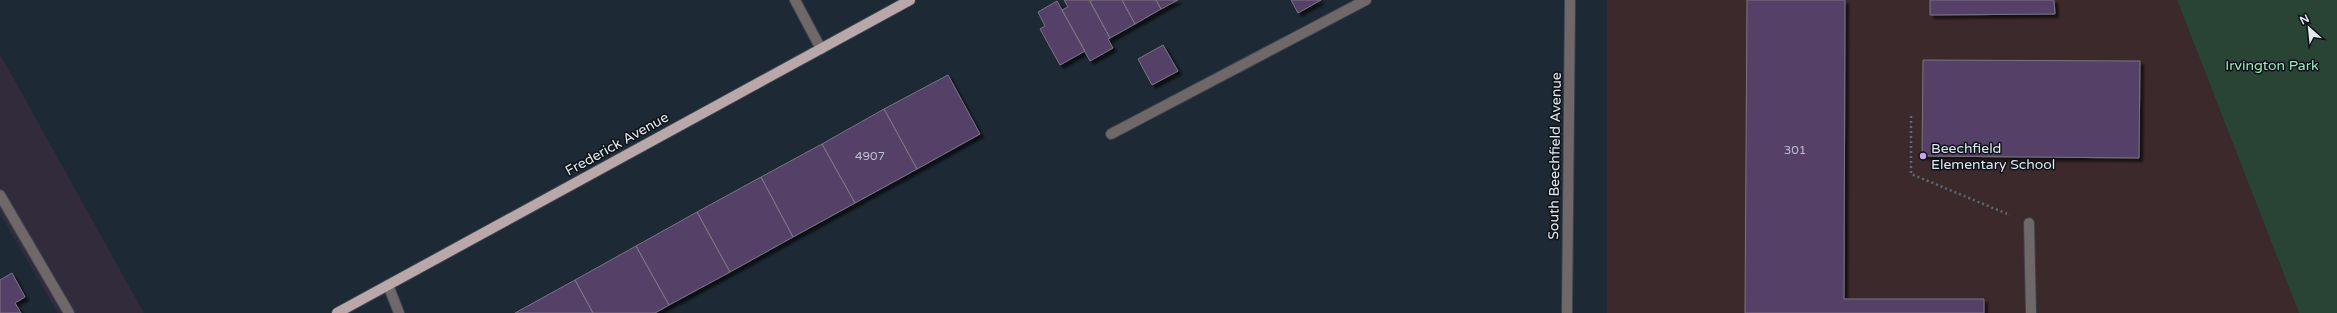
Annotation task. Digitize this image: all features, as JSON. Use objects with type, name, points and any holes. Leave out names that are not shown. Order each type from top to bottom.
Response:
[{"type":"main road","name":"Frederick Avenue","points":[[337,313],[910,0]]},
{"type":"street","points":[[795,0],[821,49]]},
{"type":"street","points":[[1111,134],[1366,0]]},
{"type":"street","name":"South Beechfield Avenue","points":[[1567,313],[1570,0]]},
{"type":"street","points":[[0,195],[69,313]]},
{"type":"street","points":[[2029,223],[2031,313]]},
{"type":"street","points":[[388,285],[399,313]]},
{"type":"path","points":[[1911,116],[1911,174],[2029,223]]},
{"type":"shaded area","name":"Beechfield Elementary School","points":[[1607,0],[2177,0],[2299,313],[1607,313]]},
{"type":"shaded area","points":[[0,54],[144,313],[58,313],[0,214]]},
{"type":"green space","name":"Irvington Park","points":[[2177,0],[2337,0],[2337,313],[2299,313]]},
{"type":"building","points":[[1064,0],[1089,0],[1110,38],[1108,39],[1113,48],[1090,61],[1062,10],[1068,7]]},
{"type":"building","points":[[1122,0],[1135,24],[1110,38],[1090,1]]},
{"type":"building","points":[[1122,0],[1156,0],[1161,9],[1135,24]]},
{"type":"building","points":[[1156,0],[1178,0],[1161,9]]},
{"type":"building","points":[[1291,0],[1321,0],[1298,13]]},
{"type":"building","points":[[1747,0],[1845,0],[1844,299],[1984,299],[1984,313],[1745,313]]},
{"type":"building","points":[[1930,0],[2054,0],[2055,14],[1930,15]]},
{"type":"building","points":[[1057,1],[1085,51],[1060,65],[1040,29],[1045,26],[1038,12]]},
{"type":"building","points":[[1163,45],[1178,71],[1152,85],[1138,59]]},
{"type":"building","points":[[1923,60],[2140,61],[2139,158],[1922,156]]},
{"type":"building","points":[[948,75],[980,134],[917,169],[884,109]]},
{"type":"building","points":[[884,109],[917,169],[855,203],[822,144]]},
{"type":"building","points":[[822,144],[855,203],[793,237],[761,177]]},
{"type":"building","points":[[761,177],[793,237],[730,272],[697,212]]},
{"type":"building","points":[[697,212],[730,272],[669,305],[636,246]]},
{"type":"building","points":[[636,246],[669,305],[655,313],[593,313],[575,280]]},
{"type":"building","points":[[12,273],[25,297],[15,303],[21,313],[0,313],[0,280]]},
{"type":"building","points":[[575,280],[593,313],[515,313]]},
{"type":"place","name":"Beechfield Elementary School","points":[[1923,156]]}]
